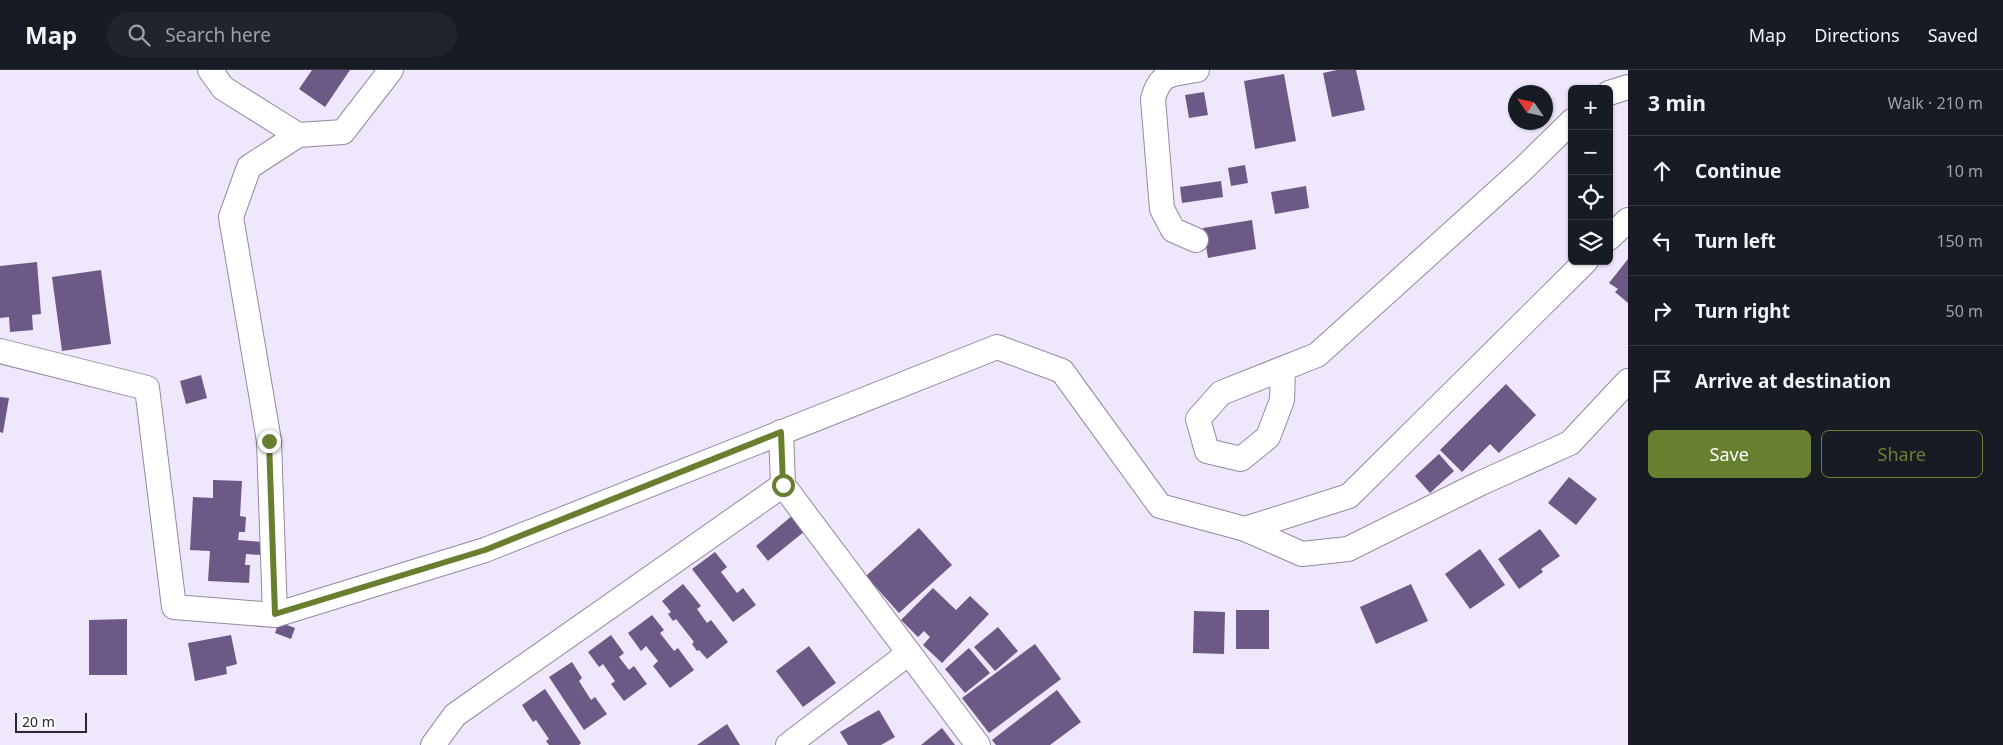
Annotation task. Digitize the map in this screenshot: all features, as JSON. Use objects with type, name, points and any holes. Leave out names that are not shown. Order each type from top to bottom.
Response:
[{"type":"street","points":[[210,70],[222,88],[298,136]]},
{"type":"street","points":[[275,614],[269,441],[231,217],[249,167],[298,136],[343,132],[391,70]]},
{"type":"street","points":[[1196,240],[1173,230],[1162,210],[1153,100],[1157,84],[1169,75],[1197,70]]},
{"type":"street","points":[[1613,92],[1628,86]]},
{"type":"street","points":[[1283,369],[1317,355],[1522,170],[1568,125]]},
{"type":"street","points":[[1613,234],[1628,220]]},
{"type":"street","points":[[1245,529],[1349,496],[1582,265]]},
{"type":"street","points":[[0,352],[147,388],[174,607],[275,614],[485,550],[997,347],[1062,371],[1160,506],[1245,529],[1302,554],[1348,549],[1481,483],[1570,443],[1628,381]]},
{"type":"street","points":[[781,432],[783,485],[978,745]]},
{"type":"street","points":[[433,745],[455,715],[783,485]]},
{"type":"street","points":[[788,745],[814,737],[909,653]]},
{"type":"building","points":[[312,70],[350,70],[325,107],[299,89]]},
{"type":"building","points":[[1337,70],[1356,70],[1365,110],[1332,117],[1323,73]]},
{"type":"building","points":[[1284,74],[1296,141],[1255,149],[1244,81]]},
{"type":"building","points":[[1204,92],[1208,115],[1189,118],[1185,95]]},
{"type":"building","points":[[1245,165],[1248,183],[1231,186],[1228,168]]},
{"type":"building","points":[[1221,181],[1223,197],[1182,203],[1180,187]]},
{"type":"building","points":[[1306,186],[1309,208],[1275,214],[1271,192]]},
{"type":"building","points":[[1252,220],[1256,249],[1208,258],[1203,228]]},
{"type":"building","points":[[1628,259],[1628,303],[1615,292],[1618,289],[1609,283]]},
{"type":"building","points":[[37,262],[41,314],[32,315],[33,330],[10,332],[9,317],[0,318],[0,266]]},
{"type":"building","points":[[101,270],[111,344],[62,351],[52,277]]},
{"type":"building","points":[[201,375],[207,398],[186,404],[180,381]]},
{"type":"building","points":[[1506,384],[1536,415],[1499,453],[1490,444],[1462,472],[1440,450]]},
{"type":"building","points":[[0,397],[9,398],[3,433],[0,432]]},
{"type":"building","points":[[1439,454],[1454,471],[1430,493],[1415,476]]},
{"type":"building","points":[[1569,477],[1597,499],[1576,525],[1548,503]]},
{"type":"building","points":[[213,480],[242,481],[240,516],[246,517],[245,532],[239,532],[238,540],[262,542],[261,555],[246,554],[245,565],[250,565],[249,583],[208,581],[210,551],[190,550],[193,497],[213,498]]},
{"type":"building","points":[[793,515],[805,531],[768,561],[756,546]]},
{"type":"building","points":[[919,528],[952,565],[899,613],[866,576]]},
{"type":"building","points":[[1540,529],[1560,556],[1541,569],[1543,572],[1519,589],[1498,559]]},
{"type":"building","points":[[1480,549],[1505,585],[1470,609],[1445,574]]},
{"type":"building","points":[[715,552],[727,567],[721,572],[737,593],[743,588],[756,605],[733,622],[692,569]]},
{"type":"building","points":[[683,584],[701,606],[697,609],[707,623],[711,620],[728,642],[707,659],[699,650],[697,651],[692,644],[694,642],[676,619],[673,621],[668,614],[671,612],[662,601]]},
{"type":"building","points":[[1411,584],[1428,621],[1376,644],[1360,607]]},
{"type":"building","points":[[933,588],[956,610],[970,596],[989,614],[942,663],[923,645],[930,637],[924,631],[918,637],[901,620]]},
{"type":"building","points":[[1236,610],[1269,610],[1269,649],[1236,649]]},
{"type":"building","points":[[1194,611],[1225,612],[1224,654],[1193,653]]},
{"type":"building","points":[[652,615],[664,630],[660,633],[674,651],[678,648],[694,670],[670,688],[653,666],[658,661],[646,646],[641,651],[628,633]]},
{"type":"building","points":[[127,619],[127,675],[89,675],[89,620]]},
{"type":"building","points":[[279,622],[295,628],[291,639],[275,633]]},
{"type":"building","points":[[998,627],[1018,651],[995,671],[974,647]]},
{"type":"building","points":[[231,635],[237,664],[226,667],[227,674],[195,681],[188,643]]},
{"type":"building","points":[[611,635],[624,653],[619,657],[629,670],[634,666],[647,684],[624,701],[611,684],[615,681],[603,664],[599,667],[588,652]]},
{"type":"building","points":[[1035,644],[1061,679],[989,733],[962,698]]},
{"type":"building","points":[[809,646],[836,683],[803,707],[776,671]]},
{"type":"building","points":[[969,648],[990,673],[965,693],[945,669]]},
{"type":"building","points":[[572,662],[582,678],[579,681],[591,700],[595,697],[607,714],[584,730],[549,677]]},
{"type":"building","points":[[545,689],[581,743],[579,745],[549,745],[546,741],[549,739],[536,720],[533,722],[522,705]]},
{"type":"building","points":[[1057,690],[1081,722],[1050,745],[996,745],[992,740]]},
{"type":"building","points":[[879,710],[895,737],[881,745],[848,745],[840,732]]},
{"type":"building","points":[[727,724],[740,745],[697,745]]},
{"type":"building","points":[[942,728],[955,745],[921,745]]},
{"type":"route","points":[[269,441],[275,614],[485,550],[781,432],[783,485]]}]
